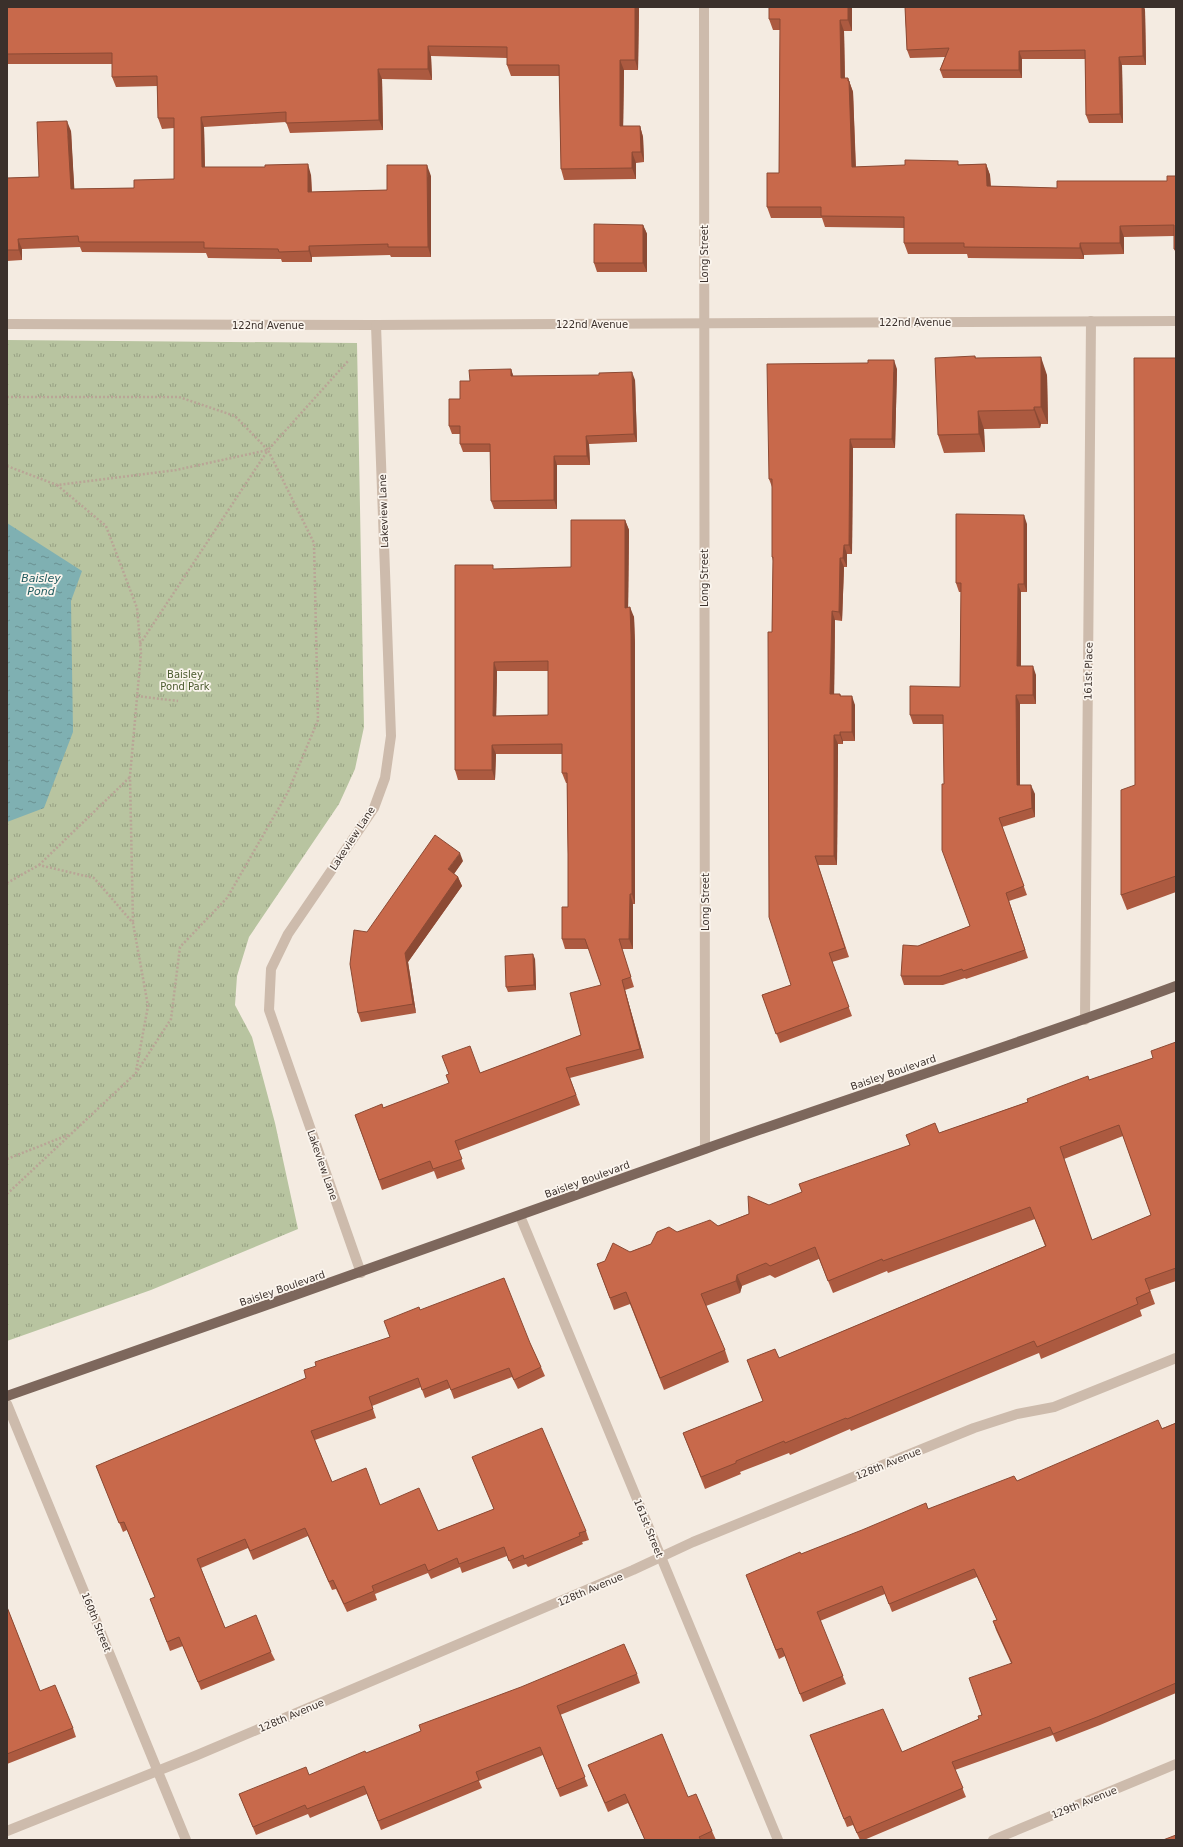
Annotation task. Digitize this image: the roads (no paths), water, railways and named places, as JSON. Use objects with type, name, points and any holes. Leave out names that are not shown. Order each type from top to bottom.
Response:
[{"type":"main road","name":"Baisley Boulevard","points":[[7,1396],[361,1273],[705,1149],[1085,1020],[1176,986]]},
{"type":"street","name":"Long Street","points":[[704,7],[705,1149]]},
{"type":"street","name":"161st Place","points":[[1085,1020],[1091,321]]},
{"type":"street","name":"122nd Avenue","points":[[7,324],[376,325],[1176,321]]},
{"type":"street","name":"Lakeview Lane","points":[[361,1273],[269,1010],[271,969],[288,934],[374,808],[386,771],[391,736],[376,325]]},
{"type":"street","name":"161st Street","points":[[520,1216],[778,1840]]},
{"type":"street","name":"128th Avenue","points":[[7,1831],[158,1771],[693,1542],[974,1428],[1017,1414],[1054,1407],[1176,1358]]},
{"type":"street","name":"160th Street","points":[[7,1404],[186,1840]]},
{"type":"street","name":"129th Avenue","points":[[993,1840],[1176,1764]]},
{"type":"water","name":"Baisley Pond","points":[[7,523],[82,571],[71,601],[73,732],[44,808],[7,822]]},
{"type":"park label","name":"Baisley Pond Park","points":[[185,680]]}]
